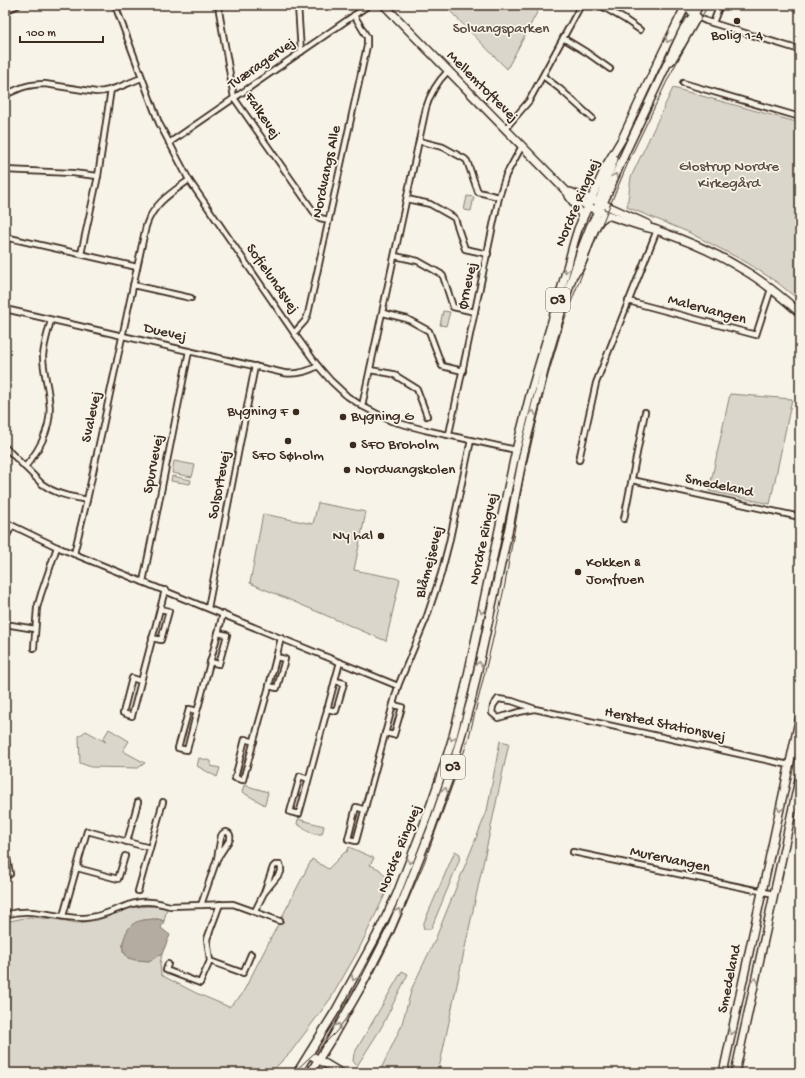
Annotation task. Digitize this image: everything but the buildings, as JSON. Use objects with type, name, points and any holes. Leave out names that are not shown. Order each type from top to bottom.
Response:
[{"type":"main road","name":"Mellemtoftevej","points":[[384,5],[575,199],[588,207],[643,227],[657,230]]},
{"type":"main road","points":[[692,5],[690,9],[695,16]]},
{"type":"main road","name":"Nordre Ringvej","points":[[297,1073],[336,1010],[376,937],[396,896],[439,781],[452,740],[465,689],[516,450],[530,395],[574,242],[582,220],[588,207],[598,201],[665,69],[684,28],[695,16],[699,5]]},
{"type":"main road","name":"Nordre Ringvej","points":[[310,1073],[362,985],[390,930],[431,829],[451,772],[472,697],[524,451],[534,406],[546,363],[581,250],[589,229],[599,211],[598,201],[607,164],[622,139],[684,7]]},
{"type":"main road","name":"Mellemtoftevej","points":[[563,188],[575,194],[598,201],[657,230]]},
{"type":"main road","name":"Mellemtoftevej","points":[[563,188],[581,213],[582,220]]},
{"type":"main road","points":[[574,274],[578,271],[597,223],[606,216],[612,216]]},
{"type":"main road","points":[[657,230],[694,244],[743,269],[771,289],[800,313]]},
{"type":"main road","name":"Smedeland","points":[[723,1073],[800,716]]},
{"type":"main road","name":"Smedeland","points":[[735,1073],[800,775]]},
{"type":"main road","points":[[785,784],[797,787]]},
{"type":"main road","points":[[309,1054],[341,1073]]},
{"type":"street","points":[[5,11],[18,5]]},
{"type":"street","name":"Sofielundsvej","points":[[115,5],[159,123],[189,180],[294,333],[331,381],[362,406],[391,420],[425,430],[449,434],[516,450]]},
{"type":"street","name":"Falkevej","points":[[218,5],[234,98],[316,215],[320,218],[329,220]]},
{"type":"street","points":[[298,5],[301,52]]},
{"type":"street","name":"Tværagervej","points":[[169,143],[368,5]]},
{"type":"street","points":[[505,129],[529,101],[581,5]]},
{"type":"street","points":[[600,5],[624,18],[640,30]]},
{"type":"street","points":[[713,23],[720,5]]},
{"type":"street","points":[[684,7],[695,16],[713,23],[800,50]]},
{"type":"street","name":"Nordvangs Alle","points":[[294,333],[305,321],[308,314],[368,41],[366,33],[354,15]]},
{"type":"street","points":[[563,38],[610,69]]},
{"type":"street","points":[[362,406],[426,108],[429,98],[448,71]]},
{"type":"street","points":[[543,76],[592,118]]},
{"type":"street","points":[[5,95],[29,85],[37,84],[96,92],[111,90],[142,78]]},
{"type":"street","points":[[683,84],[800,117]]},
{"type":"street","points":[[81,254],[98,176],[111,90]]},
{"type":"street","points":[[419,141],[443,147],[465,159],[478,192],[499,197]]},
{"type":"street","name":"Ørnevej","points":[[449,434],[499,197],[506,175],[522,146]]},
{"type":"street","points":[[5,170],[72,173],[98,176]]},
{"type":"street","name":"Svalevej","points":[[74,554],[87,500],[144,232],[155,207],[168,195],[189,180]]},
{"type":"street","points":[[407,199],[430,204],[453,217],[465,249],[488,254]]},
{"type":"street","points":[[579,460],[596,383],[657,230]]},
{"type":"street","points":[[5,236],[137,267]]},
{"type":"street","points":[[395,256],[418,261],[441,274],[453,307],[475,312]]},
{"type":"street","points":[[133,285],[191,298]]},
{"type":"street","name":"Malervangen","points":[[628,301],[756,335],[771,289]]},
{"type":"street","name":"Duevej","points":[[5,309],[292,375],[308,372],[318,366]]},
{"type":"street","points":[[382,313],[407,318],[429,331],[442,366],[463,371]]},
{"type":"street","points":[[25,467],[42,441],[50,414],[50,400],[43,357],[50,320]]},
{"type":"street","name":"Spurvevej","points":[[143,582],[189,351]]},
{"type":"street","name":"Solsortevej","points":[[208,608],[255,366]]},
{"type":"street","points":[[370,370],[393,374],[417,389],[427,416]]},
{"type":"street","points":[[624,519],[645,412]]},
{"type":"street","name":"Blåmejsevej","points":[[365,810],[356,807],[348,839],[356,841],[365,810],[398,686],[426,618],[441,574],[471,440]]},
{"type":"street","points":[[5,447],[42,484],[63,495],[87,500]]},
{"type":"street","name":"Smedeland","points":[[632,480],[800,517]]},
{"type":"street","points":[[5,522],[57,547],[398,686]]},
{"type":"street","points":[[5,539],[12,526]]},
{"type":"street","points":[[34,648],[37,608],[57,547]]},
{"type":"street","points":[[141,681],[132,678],[122,713],[132,716],[165,590]]},
{"type":"street","points":[[152,638],[161,640],[169,612],[160,609]]},
{"type":"street","points":[[197,711],[189,709],[178,748],[187,750],[223,614]]},
{"type":"street","points":[[5,624],[35,630]]},
{"type":"street","points":[[210,662],[219,664],[227,635],[218,633]]},
{"type":"street","points":[[254,742],[245,739],[235,778],[243,780],[254,742],[269,686],[281,638]]},
{"type":"street","points":[[269,686],[277,688],[285,659],[276,657]]},
{"type":"street","points":[[308,779],[300,776],[290,812],[299,814],[340,662]]},
{"type":"street","points":[[327,709],[336,711],[344,683],[335,681]]},
{"type":"street","name":"Hersted Stationsvej","points":[[535,709],[498,718],[492,713],[493,706],[498,699],[512,701],[535,709],[789,765]]},
{"type":"street","points":[[385,733],[394,735],[402,707],[393,704]]},
{"type":"street","points":[[127,842],[138,802]]},
{"type":"street","points":[[138,890],[163,802]]},
{"type":"street","points":[[63,916],[88,831],[150,848]]},
{"type":"street","points":[[201,905],[217,859],[222,833],[228,832],[230,833],[230,839],[217,859]]},
{"type":"street","points":[[5,847],[10,874],[5,874]]},
{"type":"street","name":"Murervangen","points":[[573,852],[762,891]]},
{"type":"street","points":[[77,868],[118,880],[124,856]]},
{"type":"street","points":[[255,911],[264,893],[274,865],[280,865],[282,867],[281,872],[264,893]]},
{"type":"street","points":[[762,891],[774,894]]},
{"type":"street","points":[[5,915],[28,911],[76,918],[95,917],[106,915],[136,903],[153,902],[170,906],[233,904],[280,921]]},
{"type":"street","points":[[168,964],[166,970],[200,983],[210,961],[207,940],[220,904]]},
{"type":"street","points":[[210,961],[244,973],[251,954]]},
{"type":"green space","name":"Solvangsparken","points":[[444,5],[541,5],[507,69]]},
{"type":"green space","name":"Glostrup Nordre Kirkegård","points":[[673,88],[800,123],[800,301],[778,283],[746,262],[688,232],[627,207],[631,177]]},
{"type":"green space","points":[[467,196],[474,197],[471,211],[464,210]]},
{"type":"green space","points":[[443,311],[450,312],[446,326],[440,325]]},
{"type":"green space","points":[[730,394],[792,399],[770,504],[709,491]]},
{"type":"green space","points":[[174,461],[195,465],[192,477],[172,473]]},
{"type":"green space","points":[[172,476],[191,480],[190,484],[171,481]]},
{"type":"green space","points":[[318,503],[366,512],[354,570],[400,579],[386,641],[250,583],[263,514],[313,524]]},
{"type":"green space","points":[[109,729],[129,741],[123,751],[145,763],[138,768],[91,767],[80,763],[79,736],[86,731],[106,742],[103,739]]},
{"type":"green space","points":[[500,741],[509,743],[438,1073],[379,1073],[401,1027],[412,988],[435,940],[487,811]]},
{"type":"green space","points":[[199,758],[211,761],[211,766],[220,768],[217,777],[197,766]]},
{"type":"green space","points":[[244,785],[268,792],[265,805],[242,792]]},
{"type":"green space","points":[[298,819],[324,826],[322,834],[314,834],[297,824]]},
{"type":"green space","points":[[349,847],[374,858],[370,865],[379,869],[391,882],[358,951],[331,998],[290,1053],[270,1073],[5,1073],[5,922],[29,917],[77,923],[98,920],[134,907],[155,906],[167,908],[164,921],[158,919],[143,920],[123,941],[123,951],[128,958],[149,961],[162,954],[160,964],[161,975],[196,993],[229,1007],[241,996],[312,859],[328,869],[345,852],[347,852]]},
{"type":"green space","points":[[455,851],[460,854],[459,861],[431,929],[424,929],[423,925]]},
{"type":"green space","points":[[402,971],[408,974],[381,1028],[357,1066],[353,1061],[354,1054]]},
{"type":"shaded area","points":[[152,919],[164,921],[161,928],[170,935],[162,954],[149,961],[128,958],[123,950],[123,943],[128,929],[137,922]]},
{"type":"tram line","points":[[293,1073],[336,1032],[355,1006],[393,935],[424,863],[469,737],[505,584],[524,474],[548,375],[564,321],[601,226],[631,156],[669,77],[708,5]]},
{"type":"place","name":"Bolig 1-4","points":[[737,21]]},
{"type":"place","name":"Bygning F","points":[[296,412]]},
{"type":"place","name":"Bygning G","points":[[343,417]]},
{"type":"place","name":"SFO Søholm","points":[[288,441]]},
{"type":"place","name":"SFO Broholm","points":[[353,445]]},
{"type":"place","name":"Nordvangskolen","points":[[347,470]]},
{"type":"place","name":"Ny hal","points":[[381,536]]},
{"type":"place","name":"Kokken & Jomfruen","points":[[578,572]]}]
